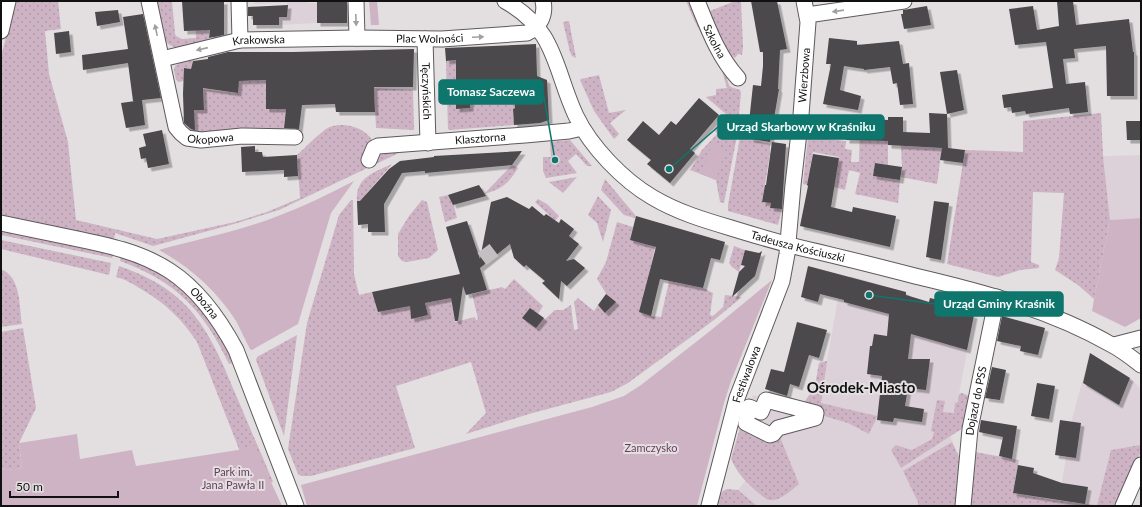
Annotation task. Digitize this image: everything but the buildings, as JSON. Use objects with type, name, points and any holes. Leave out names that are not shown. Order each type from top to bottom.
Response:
[{"type":"street","points":[[1,31],[8,1]]},
{"type":"street","name":"Okopowa","points":[[149,1],[176,127],[181,133],[187,138],[201,140],[242,136],[295,137]]},
{"type":"street","points":[[239,1],[240,40]]},
{"type":"street","points":[[356,1],[357,38]]},
{"type":"street","points":[[505,1],[517,8],[537,26],[544,14],[543,1]]},
{"type":"street","name":"Szkolna","points":[[697,1],[720,53],[738,78]]},
{"type":"street","points":[[806,8],[904,1]]},
{"type":"street","name":"Wierzbowa","points":[[788,245],[801,114],[808,22],[806,8]]},
{"type":"street","name":"Plac Wolności","points":[[357,38],[425,39],[520,34],[527,33],[537,26]]},
{"type":"street","name":"Tadeusza Kościuszki","points":[[537,26],[546,38],[552,50],[568,97],[582,128],[621,174],[637,188],[652,198],[710,222],[788,245],[997,297],[1049,314],[1114,345],[1141,364]]},
{"type":"street","name":"Krakowska","points":[[162,59],[240,40],[357,38]]},
{"type":"street","name":"Tęczyńskich","points":[[425,39],[428,143]]},
{"type":"street","name":"Klasztorna","points":[[369,160],[374,148],[378,146],[533,135],[582,128]]},
{"type":"street","name":"Oboźna","points":[[1,223],[85,240],[137,254],[171,272],[199,295],[225,330],[236,350],[246,372],[296,506]]},
{"type":"street","name":"Festiwalowa","points":[[709,506],[737,398],[782,281],[788,245]]},
{"type":"street","name":"Dojazd do PSS","points":[[963,506],[970,429],[997,297]]},
{"type":"street","points":[[1114,345],[1141,338]]},
{"type":"street","points":[[1123,506],[1141,465]]},
{"type":"shaded area","points":[[254,1],[308,1],[308,3],[317,3],[317,23],[279,25],[279,17],[287,17],[287,3],[254,4]]},
{"type":"shaded area","points":[[1141,155],[1141,218],[1110,220],[1103,156]]},
{"type":"shaded area","points":[[850,276],[906,292],[905,298],[915,298],[928,304],[930,298],[969,308],[974,315],[959,394],[963,428],[950,436],[960,459],[956,506],[736,506],[738,490],[749,476],[749,407],[753,395],[800,409],[815,386],[819,363],[827,361],[841,281],[848,283]]},
{"type":"shaded area","points":[[1090,353],[1130,378],[1141,389],[1140,445],[1111,450],[1097,505],[1059,500],[1072,419]]},
{"type":"green space","points":[[16,1],[58,1],[61,29],[45,31],[49,74],[68,142],[76,220],[157,239],[235,222],[267,212],[300,198],[297,155],[323,131],[330,127],[347,125],[364,132],[372,140],[367,145],[365,151],[379,154],[401,152],[279,210],[153,246],[115,233],[114,239],[1,215],[1,56]]},
{"type":"green space","points":[[156,1],[172,1],[175,34],[182,39],[196,38],[195,8],[210,8],[209,40],[181,48],[170,45],[165,41]]},
{"type":"green space","points":[[369,1],[377,1],[379,25],[371,25]]},
{"type":"green space","points":[[686,1],[691,1],[723,66],[729,85],[740,90],[741,93],[737,136],[724,203],[720,202],[716,180],[690,170],[702,150],[717,134],[714,129],[726,114],[706,97],[716,95],[716,89],[727,88],[720,64],[708,46]]},
{"type":"green space","points":[[735,1],[741,1],[743,47],[742,55],[738,54],[735,58],[729,51],[717,29],[710,11]]},
{"type":"green space","points":[[569,21],[576,58],[572,56],[570,52],[563,22]]},
{"type":"green space","points":[[193,60],[191,69],[184,68],[184,81],[179,82],[176,80],[174,70],[175,66],[182,62]]},
{"type":"green space","points":[[456,60],[457,109],[470,108],[470,89],[495,88],[514,83],[514,125],[448,129],[446,61]]},
{"type":"green space","points":[[599,75],[609,113],[626,110],[610,123],[619,134],[614,139],[594,111],[580,80]]},
{"type":"green space","points":[[266,80],[266,108],[286,109],[283,134],[207,135],[186,131],[179,117],[194,116],[194,110],[204,110],[203,89],[237,93],[239,81]]},
{"type":"green space","points":[[374,88],[413,90],[414,130],[376,128]]},
{"type":"green space","points":[[1101,113],[1103,156],[1110,220],[1094,299],[1078,285],[1055,270],[1059,258],[1064,193],[1033,192],[1031,262],[1039,265],[1039,268],[1020,270],[998,277],[947,264],[965,150],[1023,152],[1023,121]]},
{"type":"green space","points":[[860,119],[870,120],[871,141],[888,141],[888,165],[875,163],[873,176],[900,180],[898,203],[855,194],[860,173],[849,170],[845,190],[834,187],[839,157],[813,152],[807,185],[803,184],[808,137],[846,141],[845,149],[852,150],[851,162],[859,162]]},
{"type":"green space","points":[[740,137],[770,144],[770,154],[762,202],[771,203],[770,207],[782,209],[778,225],[728,211]]},
{"type":"green space","points":[[570,140],[592,166],[587,166],[576,154],[568,161],[577,173],[546,178],[543,171],[543,157],[551,157],[550,142]]},
{"type":"green space","points":[[712,144],[726,149],[716,180],[701,174]]},
{"type":"green space","points":[[901,146],[942,148],[937,184],[901,177]]},
{"type":"green space","points":[[392,164],[366,194],[367,197],[361,202],[357,201],[357,193],[362,181],[372,173]]},
{"type":"green space","points":[[512,165],[518,168],[508,182],[496,190],[484,194]]},
{"type":"green space","points":[[577,177],[563,193],[549,182]]},
{"type":"green space","points":[[605,179],[636,216],[635,218],[624,215],[601,190]]},
{"type":"green space","points":[[354,181],[331,213],[298,324],[252,350],[250,349],[229,310],[211,290],[192,272],[159,250],[264,221],[307,204]]},
{"type":"green space","points":[[448,195],[454,206],[457,218],[445,222],[439,197]]},
{"type":"green space","points":[[598,196],[611,210],[603,242],[597,223],[588,215]]},
{"type":"green space","points":[[538,199],[547,204],[559,216],[555,221],[548,217],[549,215],[535,202]]},
{"type":"green space","points":[[351,200],[353,200],[354,274],[359,295],[372,292],[373,296],[377,295],[379,312],[410,305],[411,319],[424,314],[425,316],[428,315],[425,303],[451,298],[455,322],[475,317],[476,320],[478,319],[472,294],[502,287],[505,289],[514,279],[543,306],[538,314],[545,319],[555,310],[563,310],[571,305],[574,330],[578,329],[574,302],[578,298],[594,311],[598,305],[606,313],[615,302],[607,295],[597,279],[606,262],[617,222],[633,227],[630,239],[655,247],[648,279],[651,316],[661,317],[669,281],[703,288],[713,293],[710,315],[713,316],[723,307],[725,295],[742,297],[714,320],[628,383],[611,392],[529,414],[466,434],[486,413],[471,362],[396,386],[415,448],[311,476],[301,476],[298,474],[288,449],[307,323],[339,215]]},
{"type":"green space","points":[[422,200],[427,202],[438,250],[429,258],[407,262],[402,261],[398,256],[398,234],[409,216]]},
{"type":"green space","points":[[1141,218],[1141,318],[1125,327],[1092,311],[1110,220]]},
{"type":"green space","points":[[1,231],[114,254],[112,258],[1,235]]},
{"type":"green space","points":[[1,240],[111,263],[109,275],[1,249]]},
{"type":"green space","points":[[734,246],[745,250],[739,272],[729,263]]},
{"type":"green space","points":[[121,256],[157,272],[192,298],[218,331],[234,363],[229,364],[209,328],[186,300],[157,278],[120,261]]},
{"type":"green space","points":[[119,266],[143,276],[163,287],[180,300],[194,315],[206,332],[226,371],[273,482],[258,485],[239,449],[197,342],[179,319],[158,300],[123,279],[116,277]]},
{"type":"green space","points":[[1,269],[8,273],[16,285],[22,324],[1,327]]},
{"type":"green space","name":"Zamczysko","points":[[772,280],[731,381],[697,506],[307,506],[301,485],[592,407],[624,396],[641,385],[710,331]]},
{"type":"green space","points":[[23,328],[36,408],[19,443],[22,468],[13,470],[1,468],[1,332]]},
{"type":"green space","points":[[297,335],[284,436],[256,360],[257,357]]},
{"type":"green space","points":[[827,361],[821,403],[877,416],[869,434],[848,423],[800,409],[815,386],[819,363]]},
{"type":"green space","points":[[962,393],[969,396],[963,428],[901,468],[891,450],[896,445],[912,450],[932,439],[934,432],[931,431],[937,400],[945,401],[943,412],[954,413],[955,403],[958,402],[959,394]]},
{"type":"green space","points":[[742,421],[780,437],[799,484],[788,493],[775,500],[766,499],[750,486],[731,459]]},
{"type":"green space","name":"Park im. Jana Pawła II","points":[[77,434],[80,459],[132,450],[136,466],[238,450],[254,445],[282,506],[1,506],[1,468],[13,470],[22,468],[19,443]]},
{"type":"green space","points":[[952,442],[960,459],[957,506],[918,506],[918,502],[903,471]]},
{"type":"green space","points":[[1141,442],[1141,451],[1117,506],[968,506],[975,452],[1019,460],[1013,493],[1097,505],[1111,450],[1140,445]]},
{"type":"green space","points":[[727,489],[738,490],[757,506],[721,506],[717,503],[718,497]]},
{"type":"tunnel","points":[[482,259],[494,250]]},
{"type":"place","name":"Tomasz Saczewa","points":[[555,160]]},
{"type":"place","name":"Urząd Skarbowy w Kraśniku","points":[[669,169]]},
{"type":"place","name":"Urząd Gminy Kraśnik","points":[[869,295]]},
{"type":"district","name":"Ośrodek-Miasto","points":[[861,388]]}]
